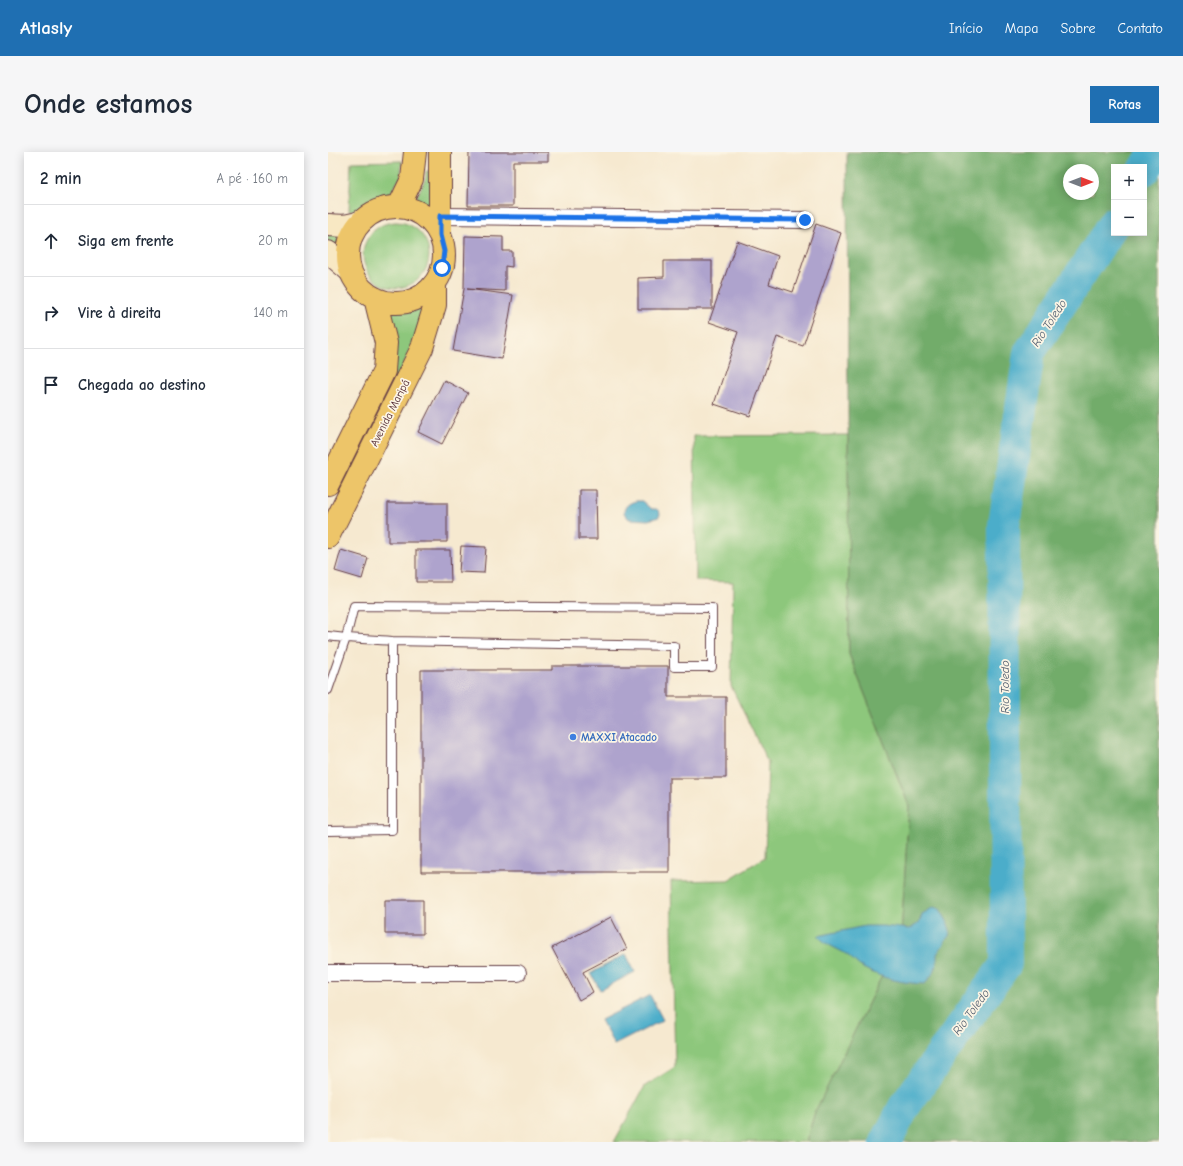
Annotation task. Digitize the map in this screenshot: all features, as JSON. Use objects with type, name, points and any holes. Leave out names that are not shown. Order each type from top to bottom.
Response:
[{"type":"main road","points":[[399,206],[412,180],[415,152]]},
{"type":"main road","points":[[363,220],[353,233],[348,249],[350,271],[356,282],[364,292],[375,298],[391,303],[408,302],[423,295],[435,283],[442,268],[444,251],[440,225],[440,152]]},
{"type":"main road","points":[[328,225],[356,224],[373,212],[386,207],[399,206],[416,211],[440,225]]},
{"type":"main road","points":[[328,252],[350,271]]},
{"type":"main road","name":"Avenida Maripá","points":[[328,537],[334,509],[422,348],[435,305],[435,283]]},
{"type":"main road","points":[[328,484],[384,371],[386,343],[375,298]]},
{"type":"street","points":[[440,225],[805,220]]},
{"type":"street","points":[[328,973],[518,973]]},
{"type":"lane","points":[[328,636],[346,638],[392,641],[674,646],[674,667],[712,667],[712,608],[354,606],[346,638],[328,690]]},
{"type":"lane","points":[[328,831],[392,830],[392,641]]},
{"type":"green space","points":[[847,152],[1159,152],[1159,1142],[806,1142],[815,1112],[901,937],[909,806],[849,654]]},
{"type":"green space","points":[[402,161],[401,177],[390,194],[373,208],[365,211],[349,211],[351,162]]},
{"type":"green space","points":[[426,171],[431,171],[430,216],[417,206],[413,205],[426,177]]},
{"type":"green space","points":[[396,222],[408,225],[419,232],[426,243],[429,255],[426,267],[419,278],[408,285],[396,288],[384,285],[373,278],[366,267],[363,255],[366,243],[373,232],[384,225]]},
{"type":"green space","points":[[328,234],[349,234],[346,240],[344,254],[328,242]]},
{"type":"green space","points":[[427,301],[413,345],[391,390],[386,386],[386,309],[407,309]]},
{"type":"green space","points":[[848,435],[849,654],[909,806],[901,937],[815,1112],[806,1142],[614,1142],[645,1086],[675,1067],[671,881],[728,880],[765,857],[768,763],[731,686],[733,582],[696,581],[694,436]]},
{"type":"water","points":[[636,501],[642,501],[651,509],[658,510],[660,514],[659,517],[648,520],[629,519],[624,513],[625,508],[629,504]]},
{"type":"water","points":[[934,907],[940,909],[950,930],[949,936],[937,954],[937,963],[934,972],[925,984],[893,980],[871,972],[818,936],[865,926],[910,929],[919,923],[922,914]]},
{"type":"water","points":[[626,954],[635,972],[600,990],[591,973]]},
{"type":"water","points":[[650,995],[663,1020],[614,1045],[601,1020]]},
{"type":"building","points":[[469,152],[548,152],[548,161],[513,161],[513,206],[468,206]]},
{"type":"building","points":[[816,224],[841,233],[803,346],[777,337],[750,416],[714,404],[738,332],[709,322],[737,241],[778,256],[769,284],[793,292]]},
{"type":"building","points":[[465,236],[503,237],[503,251],[512,251],[512,267],[505,266],[505,291],[467,289],[513,295],[502,359],[453,351],[464,289]]},
{"type":"building","points":[[664,261],[712,261],[712,309],[638,309],[638,278],[664,277]]},
{"type":"building","points":[[444,380],[468,393],[442,444],[418,432]]},
{"type":"building","points":[[579,490],[596,490],[597,539],[579,539]]},
{"type":"building","points":[[388,503],[447,503],[447,542],[388,542]]},
{"type":"building","points":[[461,546],[486,547],[484,573],[459,572]]},
{"type":"building","points":[[341,550],[368,558],[362,579],[335,571]]},
{"type":"building","points":[[416,550],[450,550],[451,582],[416,582]]},
{"type":"building","name":"MAXXI Atacado","points":[[552,666],[668,666],[668,697],[726,697],[726,778],[669,778],[669,872],[421,872],[421,670],[552,670]]},
{"type":"building","points":[[385,900],[423,900],[423,934],[385,934]]},
{"type":"building","points":[[611,917],[627,949],[583,972],[593,992],[579,1000],[552,948]]},
{"type":"waterway","name":"Rio Toledo","points":[[1147,165],[1155,152]]},
{"type":"waterway","name":"Rio Toledo","points":[[886,1142],[904,1107],[1006,964],[1004,525],[1029,353],[1111,228]]},
{"type":"place","name":"MAXXI Atacado","points":[[573,737]]},
{"type":"route","points":[[442,268],[444,251],[440,235],[440,216],[805,220]]}]
